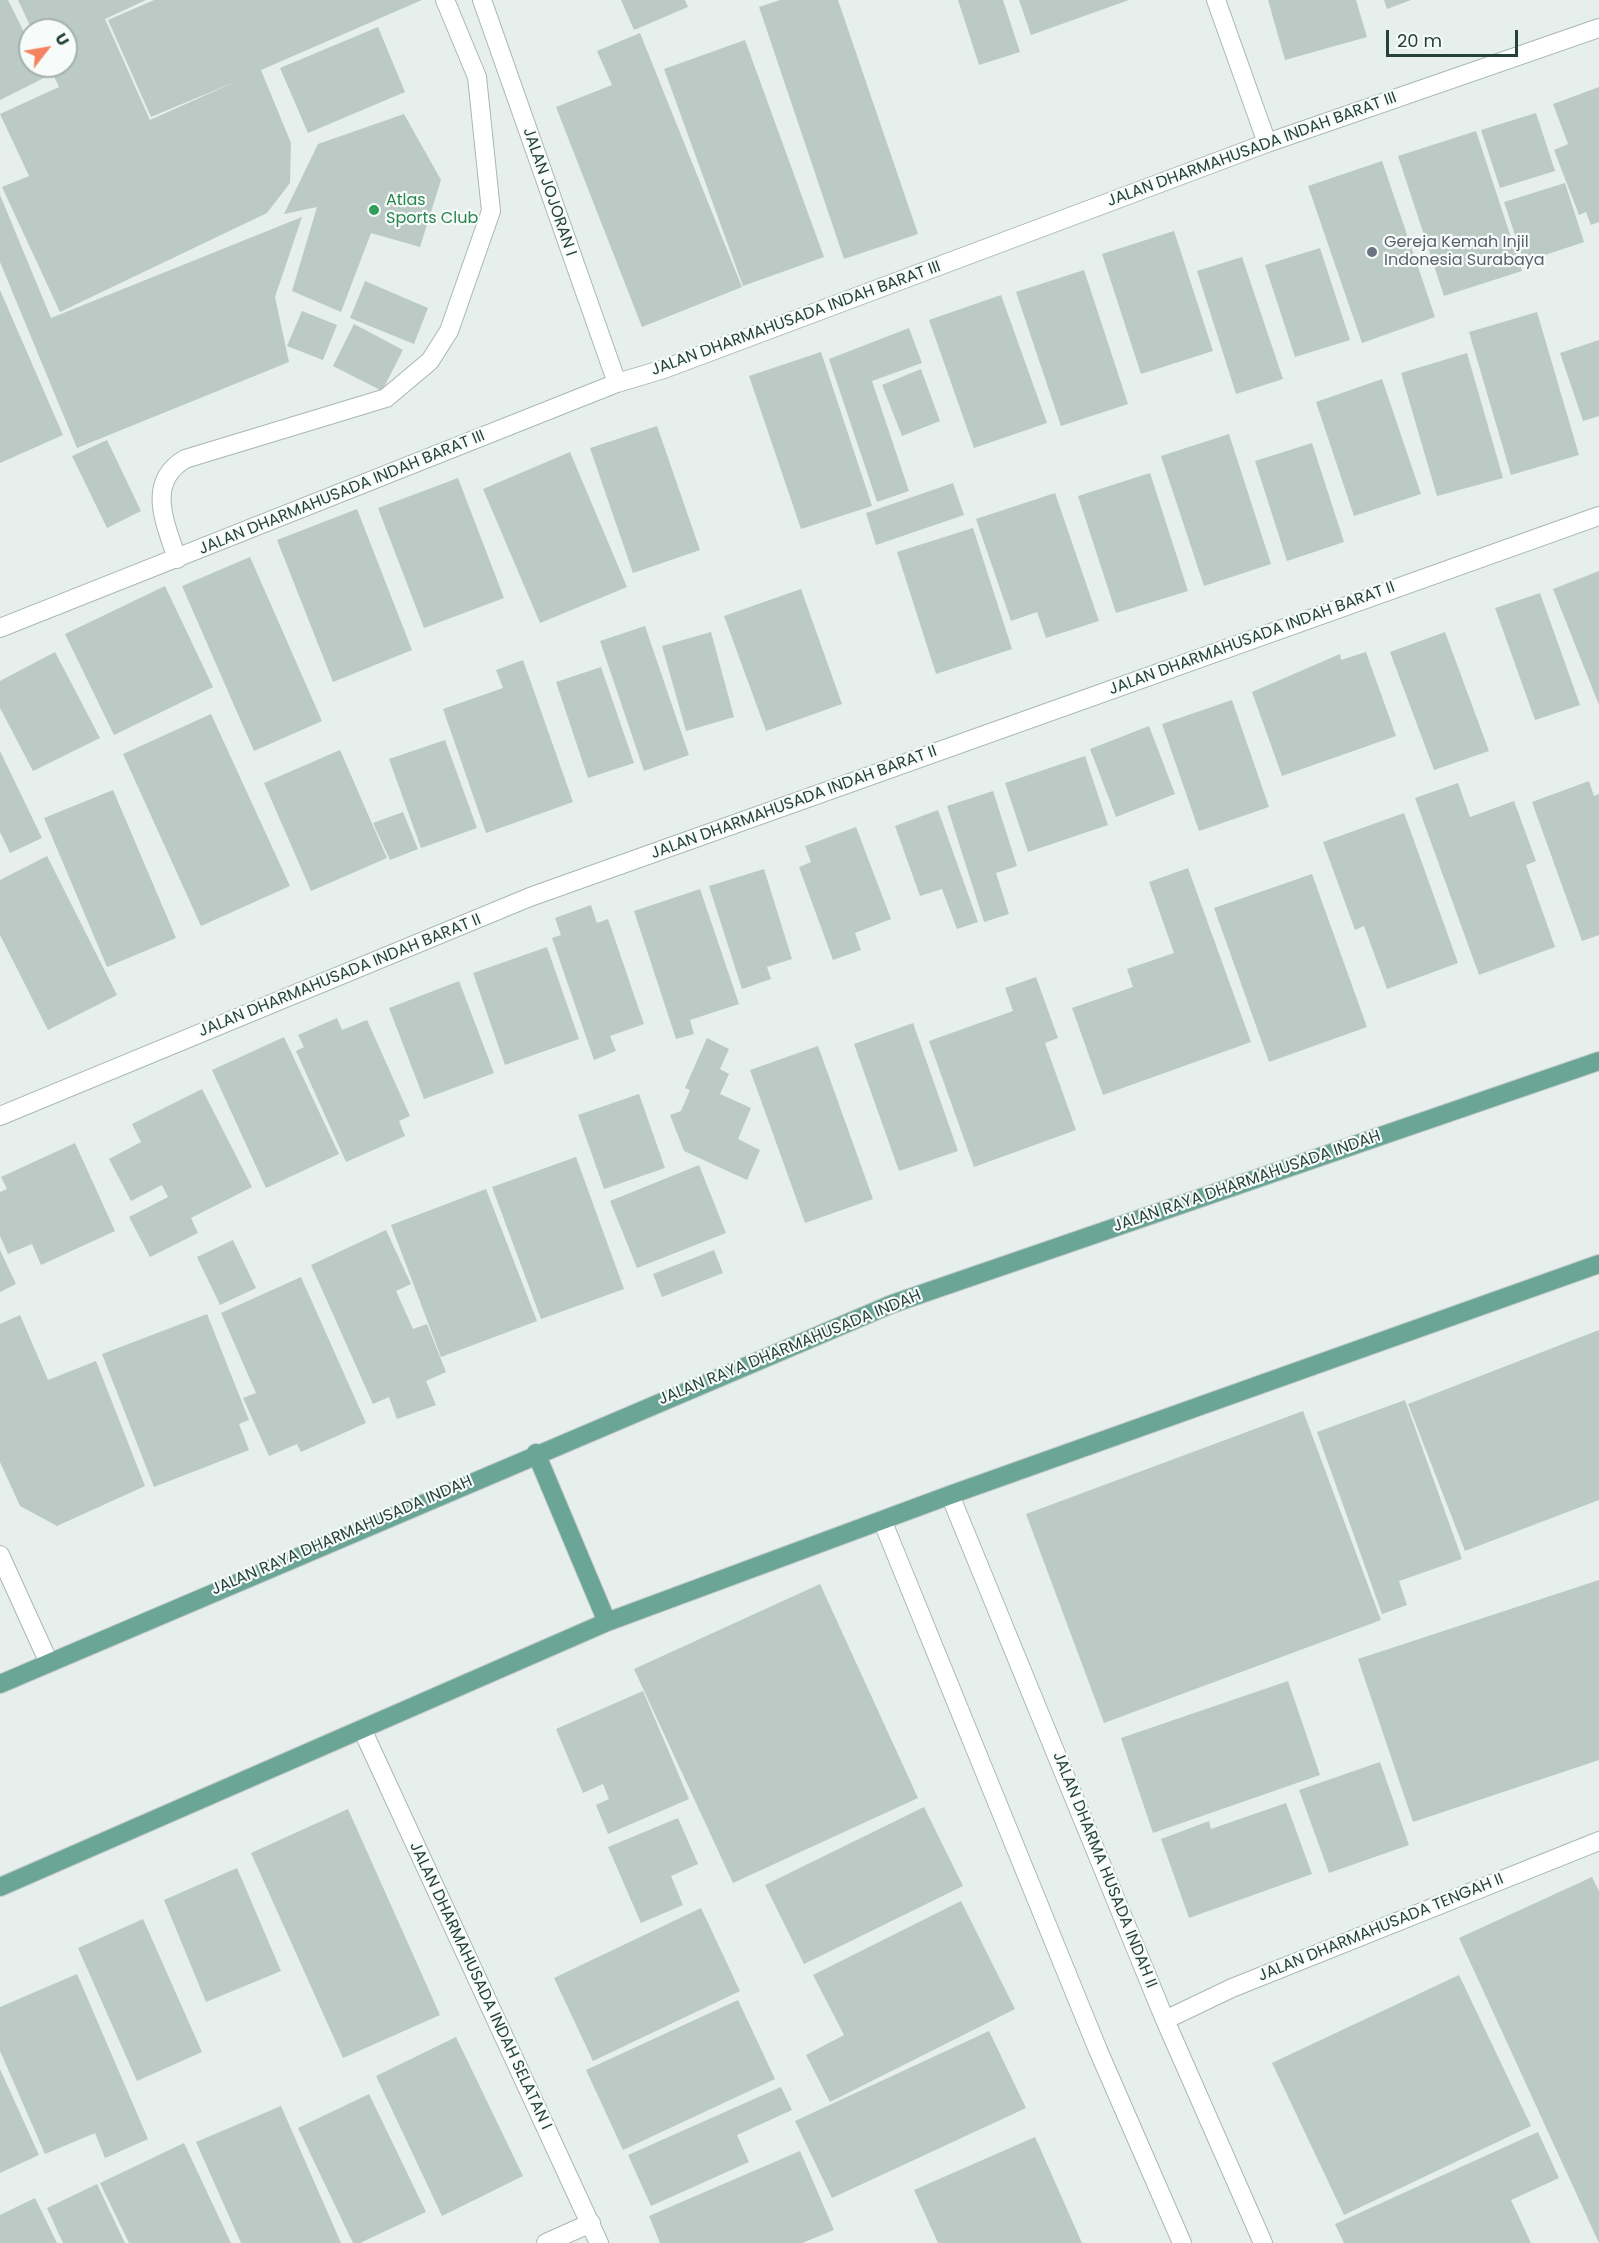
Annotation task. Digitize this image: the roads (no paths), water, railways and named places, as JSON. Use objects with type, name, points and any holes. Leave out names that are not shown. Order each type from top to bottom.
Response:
[{"type":"main road","name":"JALAN RAYA DHARMAHUSADA INDAH","points":[[0,1684],[536,1453],[892,1304],[1599,1061]]},
{"type":"main road","points":[[0,1887],[607,1622],[950,1495],[1599,1264]]},
{"type":"main road","points":[[536,1453],[607,1622]]},
{"type":"street","points":[[177,559],[159,496],[165,477],[176,464],[184,459],[386,398],[430,361],[449,331],[491,211],[477,77],[445,0]]},
{"type":"street","name":"JALAN JOJORAN I","points":[[482,0],[617,383]]},
{"type":"street","points":[[1216,0],[1267,143]]},
{"type":"street","name":"JALAN DHARMAHUSADA INDAH BARAT III","points":[[0,628],[617,383],[664,369],[1267,143],[1599,28]]},
{"type":"street","name":"JALAN DHARMAHUSADA INDAH BARAT II","points":[[0,1116],[530,897],[1599,516]]},
{"type":"street","name":"JALAN DHARMA HUSADA INDAH II","points":[[950,1495],[1165,2020],[1263,2243]]},
{"type":"street","points":[[882,1520],[1098,2050],[1182,2243]]},
{"type":"street","points":[[0,1555],[49,1662]]},
{"type":"street","name":"JALAN DHARMAHUSADA INDAH SELATAN I","points":[[362,1729],[599,2243]]},
{"type":"street","name":"JALAN DHARMAHUSADA TENGAH II","points":[[1165,2020],[1232,1988],[1599,1841]]},
{"type":"street","points":[[546,2243],[591,2223]]},
{"type":"place","name":"Atlas Sports Club","points":[[374,210]]},
{"type":"place","name":"Gereja Kemah Injil Indonesia Surabaya","points":[[1372,252]]}]
